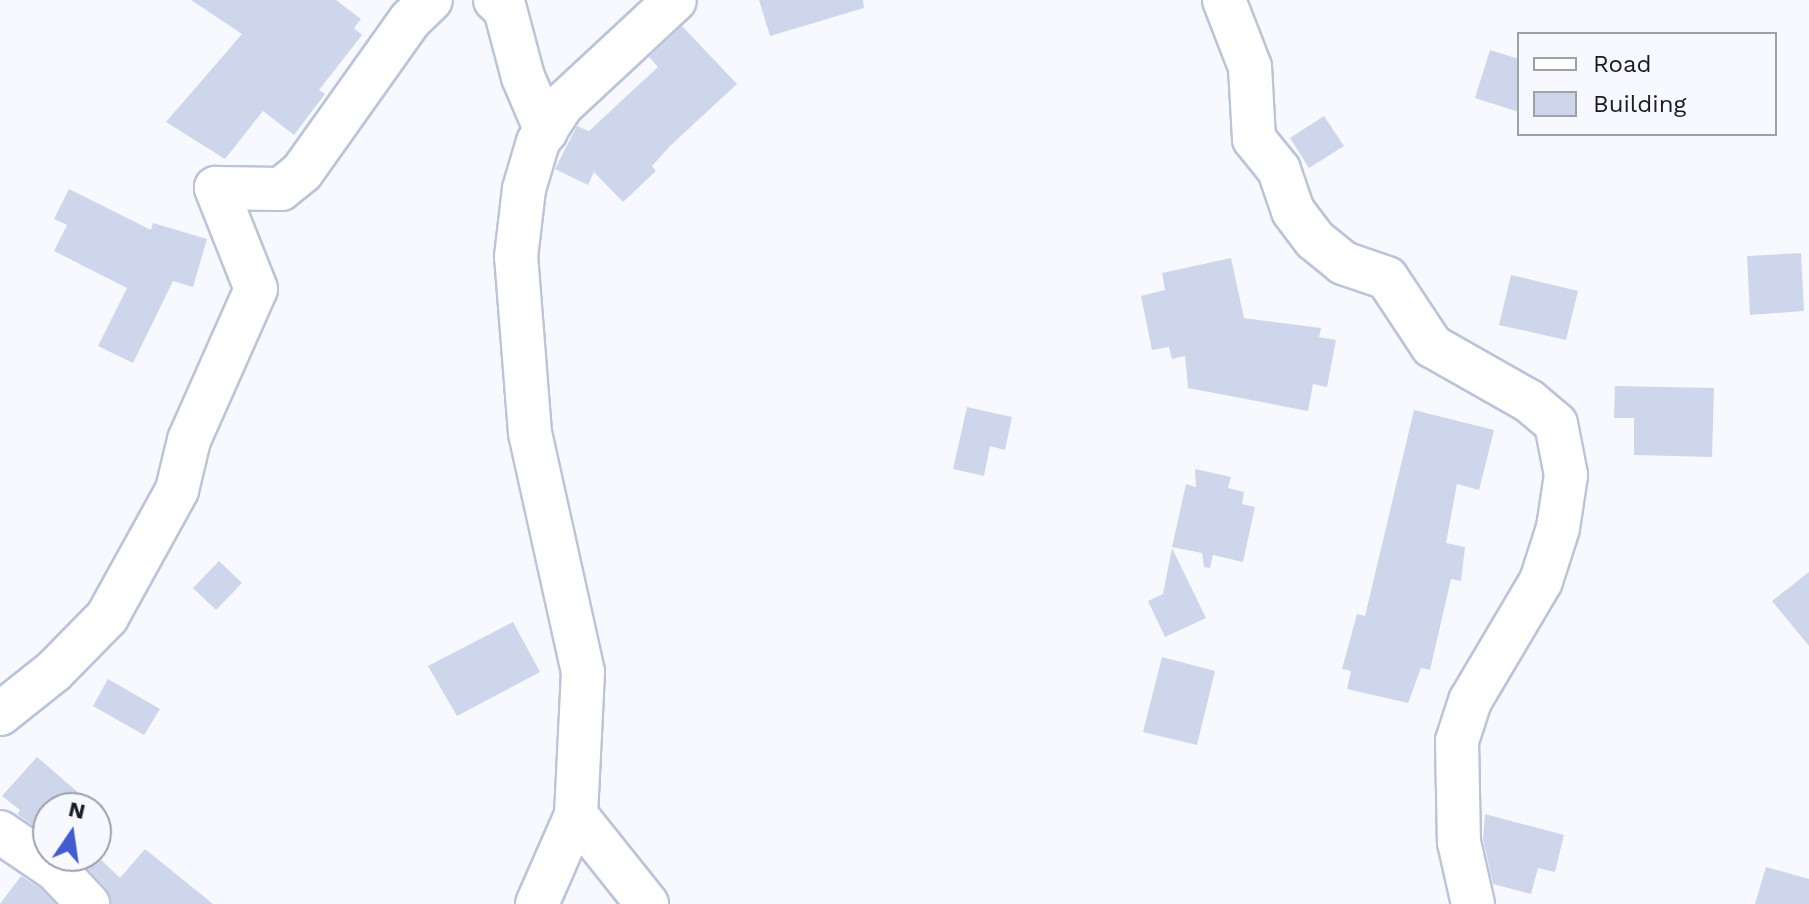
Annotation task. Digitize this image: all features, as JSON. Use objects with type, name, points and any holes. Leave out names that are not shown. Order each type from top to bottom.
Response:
[{"type":"street","points":[[0,714],[54,671],[107,617],[177,490],[189,440],[256,289],[216,188],[281,189],[302,172],[410,20],[431,0]]},
{"type":"street","points":[[495,0],[505,9],[523,77],[546,131]]},
{"type":"street","points":[[537,904],[576,815],[583,672],[530,433],[518,286],[524,189],[546,131],[562,105],[675,0]]},
{"type":"street","points":[[1224,0],[1250,67],[1254,139],[1279,170],[1293,211],[1315,240],[1343,263],[1387,278],[1432,346],[1529,401],[1556,424],[1566,475],[1558,528],[1541,581],[1470,701],[1457,741],[1459,842],[1473,904]]},
{"type":"street","points":[[576,815],[647,904]]},
{"type":"street","points":[[0,832],[56,870],[88,904]]},
{"type":"building","points":[[191,0],[336,0],[361,19],[354,28],[362,35],[319,90],[325,94],[294,135],[263,111],[225,159],[166,122],[242,34]]},
{"type":"building","points":[[759,0],[863,0],[864,8],[770,36]]},
{"type":"building","points":[[682,26],[737,84],[670,146],[652,166],[656,171],[623,202],[594,172],[588,185],[555,169],[577,126],[589,131],[658,67],[649,57]]},
{"type":"building","points":[[1490,50],[1517,58],[1517,111],[1475,98]]},
{"type":"building","points":[[1324,116],[1344,146],[1309,168],[1290,138]]},
{"type":"building","points":[[69,189],[151,230],[153,223],[207,239],[193,287],[173,281],[133,363],[98,346],[127,288],[54,251],[67,225],[54,219]]},
{"type":"building","points":[[1801,253],[1804,311],[1750,315],[1747,256]]},
{"type":"building","points":[[1231,258],[1244,318],[1321,328],[1319,337],[1336,340],[1327,387],[1313,384],[1308,411],[1188,388],[1185,356],[1172,359],[1169,347],[1152,350],[1141,296],[1165,290],[1162,273]]},
{"type":"building","points":[[1511,275],[1578,291],[1566,340],[1499,325]]},
{"type":"building","points":[[1615,386],[1714,388],[1712,457],[1634,455],[1634,418],[1614,418]]},
{"type":"building","points":[[967,407],[1012,417],[1005,450],[990,446],[984,476],[953,469]]},
{"type":"building","points":[[1414,410],[1494,430],[1479,490],[1457,484],[1446,543],[1465,547],[1461,581],[1451,579],[1430,670],[1421,668],[1408,703],[1347,689],[1351,671],[1342,669],[1357,614],[1365,616]]},
{"type":"building","points":[[1195,469],[1231,477],[1228,488],[1244,492],[1242,504],[1255,507],[1243,562],[1213,555],[1210,568],[1204,567],[1202,553],[1172,547],[1186,484],[1196,487]]},
{"type":"building","points":[[1172,548],[1206,618],[1165,637],[1148,601],[1163,594]]},
{"type":"building","points":[[219,561],[242,583],[216,610],[193,588]]},
{"type":"building","points":[[1809,572],[1809,646],[1772,601]]},
{"type":"building","points":[[513,622],[540,672],[457,716],[428,666]]},
{"type":"building","points":[[1162,657],[1215,671],[1197,745],[1143,732]]},
{"type":"building","points":[[108,679],[160,709],[144,735],[93,706]]},
{"type":"building","points":[[37,757],[78,792],[32,792],[32,825],[17,814],[20,810],[2,796]]},
{"type":"building","points":[[1485,814],[1564,835],[1555,872],[1538,868],[1531,894],[1493,884],[1483,839]]},
{"type":"building","points":[[145,849],[213,904],[111,904],[106,888],[91,872],[112,870],[120,878]]},
{"type":"building","points":[[1766,867],[1809,879],[1809,904],[1755,904]]},
{"type":"building","points":[[21,876],[40,888],[55,904],[0,904]]}]
